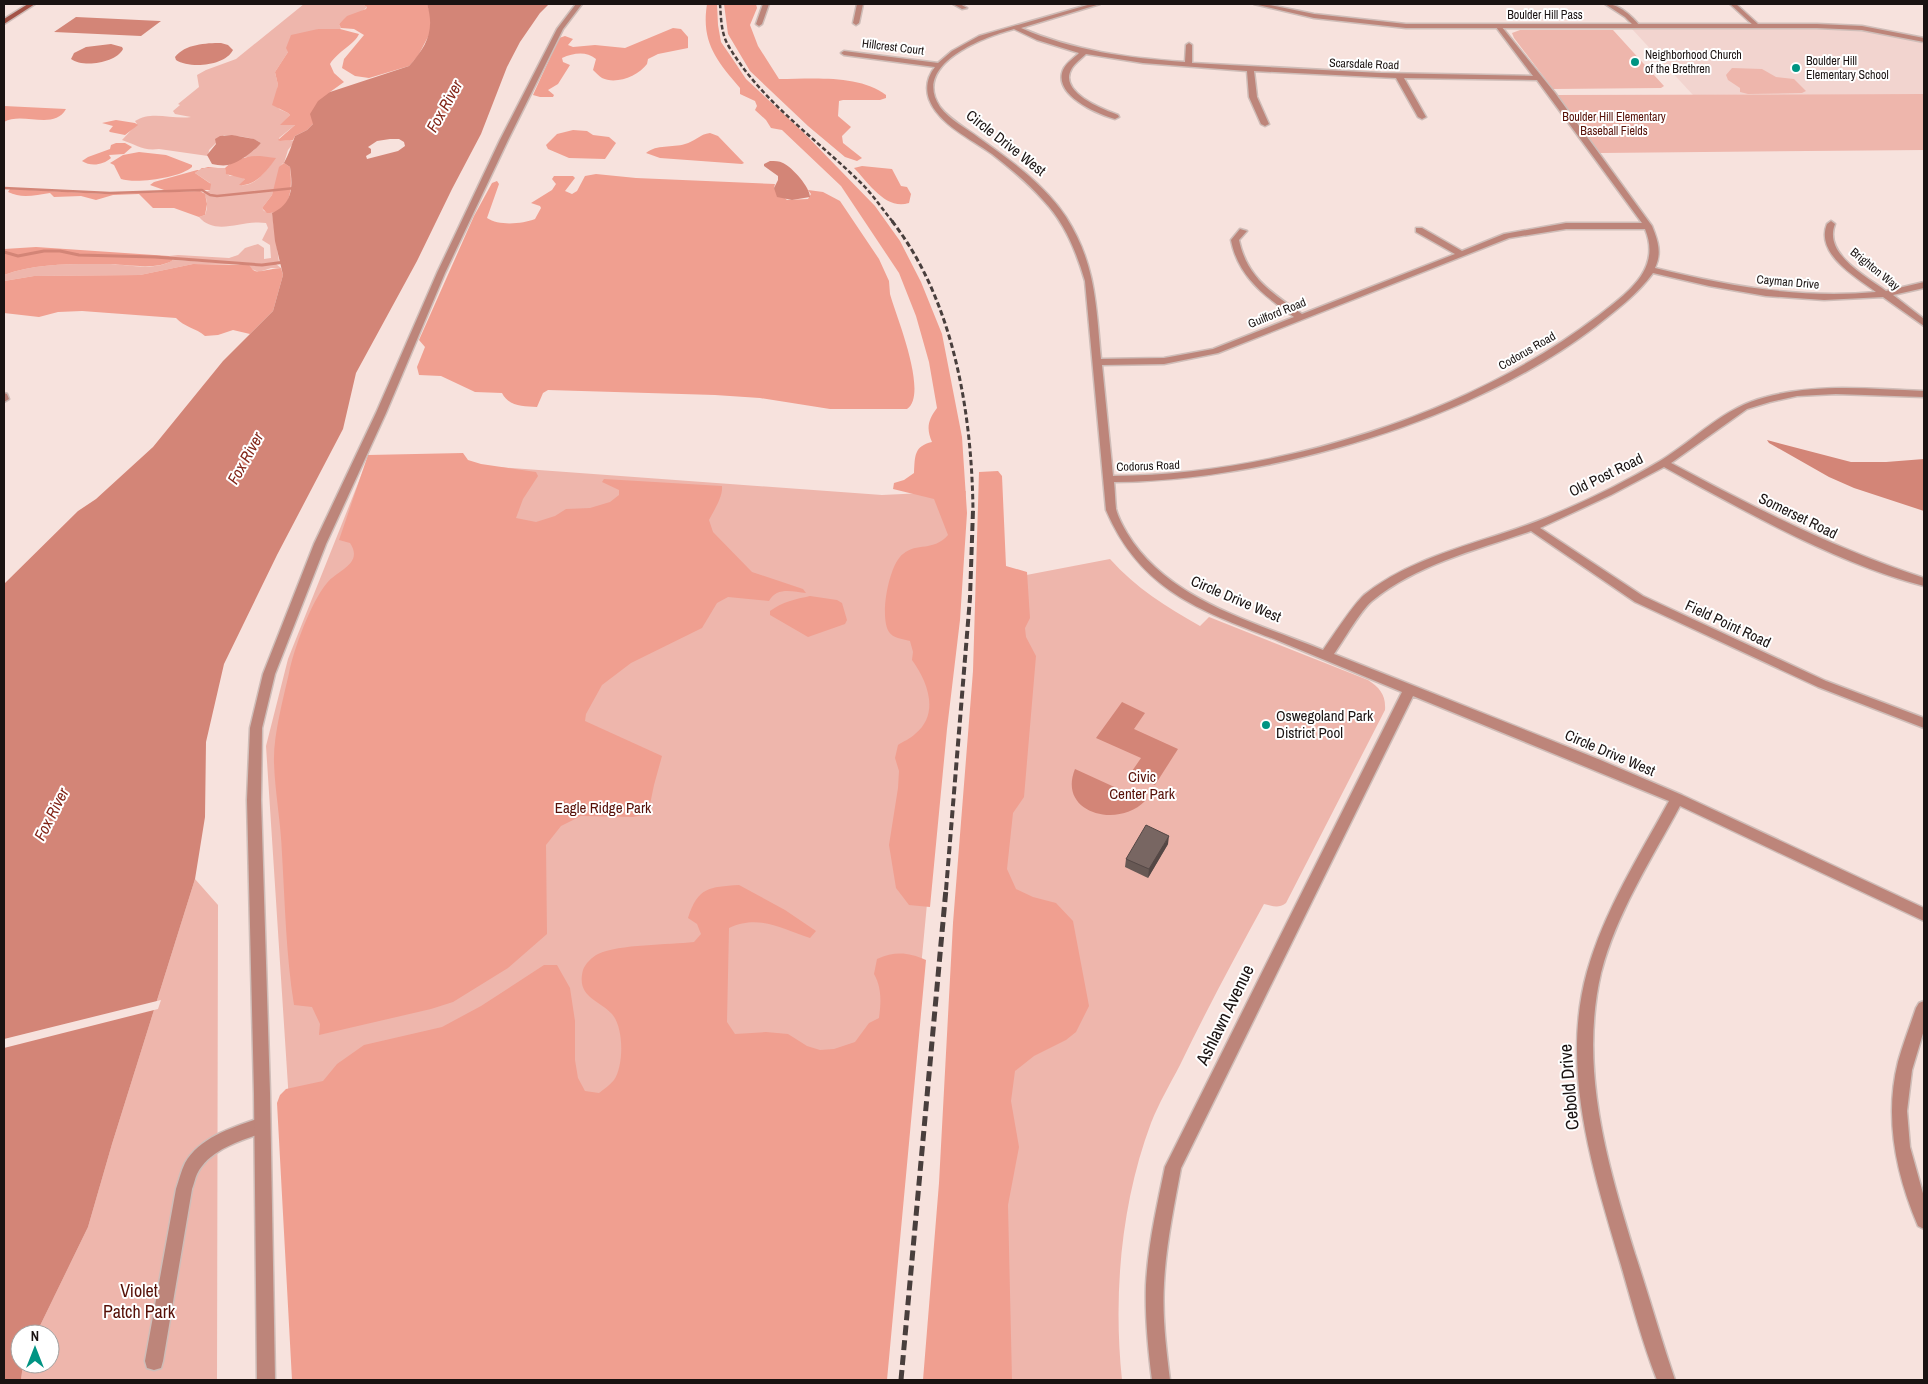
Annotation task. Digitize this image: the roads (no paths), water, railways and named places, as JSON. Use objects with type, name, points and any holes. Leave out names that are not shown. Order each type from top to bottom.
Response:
[{"type":"main road","points":[[4,22],[32,4]]},
{"type":"street","points":[[266,1380],[254,800],[256,728],[269,674],[320,544],[381,413],[441,274],[504,140],[560,29],[579,4]]},
{"type":"street","points":[[759,24],[766,4]]},
{"type":"street","points":[[856,23],[860,4]]},
{"type":"street","points":[[956,4],[964,8]]},
{"type":"street","points":[[939,65],[955,51],[970,42],[1014,27],[1097,4]]},
{"type":"street","name":"Boulder Hill Pass","points":[[1257,4],[1314,16],[1406,26],[1756,25],[1862,28],[1924,40]]},
{"type":"street","points":[[1608,4],[1627,16],[1637,26]]},
{"type":"street","points":[[1732,4],[1756,25]]},
{"type":"street","name":"Scarsdale Road","points":[[1014,27],[1048,43],[1083,53],[1116,59],[1250,69],[1399,76],[1538,78]]},
{"type":"street","points":[[1499,27],[1648,226],[1654,240],[1655,249],[1652,270]]},
{"type":"street","points":[[1188,64],[1189,45]]},
{"type":"street","name":"Hillcrest Court","points":[[844,53],[939,65]]},
{"type":"street","points":[[1083,53],[1068,68],[1066,81],[1072,93],[1080,100],[1115,117]]},
{"type":"street","name":"Circle Drive West","points":[[939,65],[932,80],[931,90],[938,108],[945,116],[1035,184],[1064,218],[1075,237],[1085,262],[1089,280],[1111,510],[1130,548],[1154,574],[1180,593],[1212,610],[1327,654],[1587,760],[1678,799],[1924,915]]},
{"type":"street","points":[[1250,69],[1253,97],[1265,124]]},
{"type":"street","points":[[1399,76],[1422,117]]},
{"type":"street","name":"Brighton Way","points":[[1831,224],[1827,234],[1829,245],[1846,264],[1924,323]]},
{"type":"street","name":"Guilford Road","points":[[1097,362],[1164,361],[1189,357],[1232,345],[1507,236],[1542,229],[1588,226],[1648,226]]},
{"type":"street","points":[[1419,230],[1460,254]]},
{"type":"street","points":[[1243,231],[1235,240],[1236,251],[1249,277],[1260,288],[1301,317]]},
{"type":"street","name":"Cayman Drive","points":[[1652,270],[1707,284],[1770,294],[1830,298],[1885,294],[1924,285]]},
{"type":"street","name":"Codorus Road","points":[[1108,479],[1187,477],[1236,469],[1344,441],[1454,403],[1509,377],[1560,347],[1604,316],[1633,291],[1652,270]]},
{"type":"street","name":"Old Post Road","points":[[1327,654],[1367,599],[1407,573],[1448,556],[1532,527],[1607,493],[1664,463],[1736,411],[1768,399],[1797,393],[1836,391],[1924,394]]},
{"type":"street","name":"Somerset Road","points":[[1664,463],[1816,543],[1894,573],[1924,582]]},
{"type":"street","name":"Field Point Road","points":[[1532,527],[1639,599],[1822,684],[1924,723]]},
{"type":"street","name":"Ashlawn Avenue","points":[[1161,1380],[1155,1333],[1155,1284],[1160,1241],[1173,1167],[1410,689]]},
{"type":"street","name":"Cebold Drive","points":[[1666,1380],[1599,1164],[1588,1107],[1584,1043],[1586,1012],[1594,973],[1614,919],[1678,799]]},
{"type":"street","points":[[1924,1008],[1904,1069],[1898,1109],[1901,1147],[1906,1171],[1924,1220]]},
{"type":"street","points":[[154,1361],[184,1189],[192,1167],[205,1150],[262,1125]]},
{"type":"water","name":"Fox River","points":[[427,4],[549,4],[540,13],[520,42],[507,67],[481,134],[417,261],[356,373],[343,429],[277,555],[224,664],[206,742],[205,817],[195,879],[88,1227],[41,1324],[10,1324],[10,1374],[22,1374],[21,1380],[4,1380],[4,584],[78,511],[96,499],[153,447],[223,361],[273,311],[283,275],[275,241],[272,213],[284,205],[290,194],[290,167],[284,163],[295,136],[307,130],[313,124],[310,114],[318,101],[330,92],[409,66],[425,44],[430,30]],"holes":[[[399,139],[404,142],[405,146],[398,151],[367,159],[366,156],[371,153],[371,149],[368,147],[377,141]]]},
{"type":"water","points":[[76,17],[161,21],[141,36],[54,32]]},
{"type":"water","points":[[221,43],[228,45],[233,50],[223,60],[198,65],[182,63],[176,60],[175,57],[184,49],[202,44]]},
{"type":"water","points":[[111,44],[123,49],[114,58],[107,61],[83,63],[71,59],[74,53],[86,47]]},
{"type":"water","points":[[232,135],[254,139],[261,143],[246,156],[232,164],[212,164],[207,155],[216,144],[215,139],[220,136]]},
{"type":"water","points":[[770,161],[777,161],[787,165],[804,183],[810,197],[792,200],[777,197],[774,188],[778,176],[764,166],[764,164]]},
{"type":"water","points":[[1767,440],[1851,462],[1924,459],[1924,511],[1854,488],[1829,477],[1769,443]]},
{"type":"water","points":[[1122,702],[1145,713],[1134,729],[1178,749],[1155,785],[1130,774],[1141,758],[1096,738]]},
{"type":"water","points":[[1075,769],[1145,801],[1134,809],[1120,814],[1106,815],[1093,812],[1082,806],[1075,796],[1072,784]]},
{"type":"waterway","points":[[4,188],[110,193],[202,190],[210,195],[217,196],[295,188]]},
{"type":"waterway","points":[[4,252],[18,256],[44,251],[60,251],[79,255],[155,257],[262,265],[285,262]]},
{"type":"railway","points":[[720,4],[722,25],[728,45],[755,83],[864,186],[893,222]]},
{"type":"railway","points":[[892,221],[913,252],[931,286],[945,322],[955,359],[969,436],[973,511]]},
{"type":"railway","points":[[946,890],[970,598],[973,511]]},
{"type":"railway","points":[[901,1380],[946,889]]},
{"type":"place","name":"Neighborhood Church of the Brethren","points":[[1635,62]]},
{"type":"place","name":"Boulder Hill Elementary School","points":[[1796,68]]},
{"type":"place","name":"Oswegoland Park District Pool","points":[[1266,725]]},
{"type":"park label","name":"Boulder Hill Elementary Baseball Fields","points":[[1614,124]]},
{"type":"park label","name":"Civic Center Park","points":[[1142,786]]},
{"type":"park label","name":"Eagle Ridge Park","points":[[603,808]]},
{"type":"park label","name":"Violet Patch Park","points":[[139,1301]]}]
